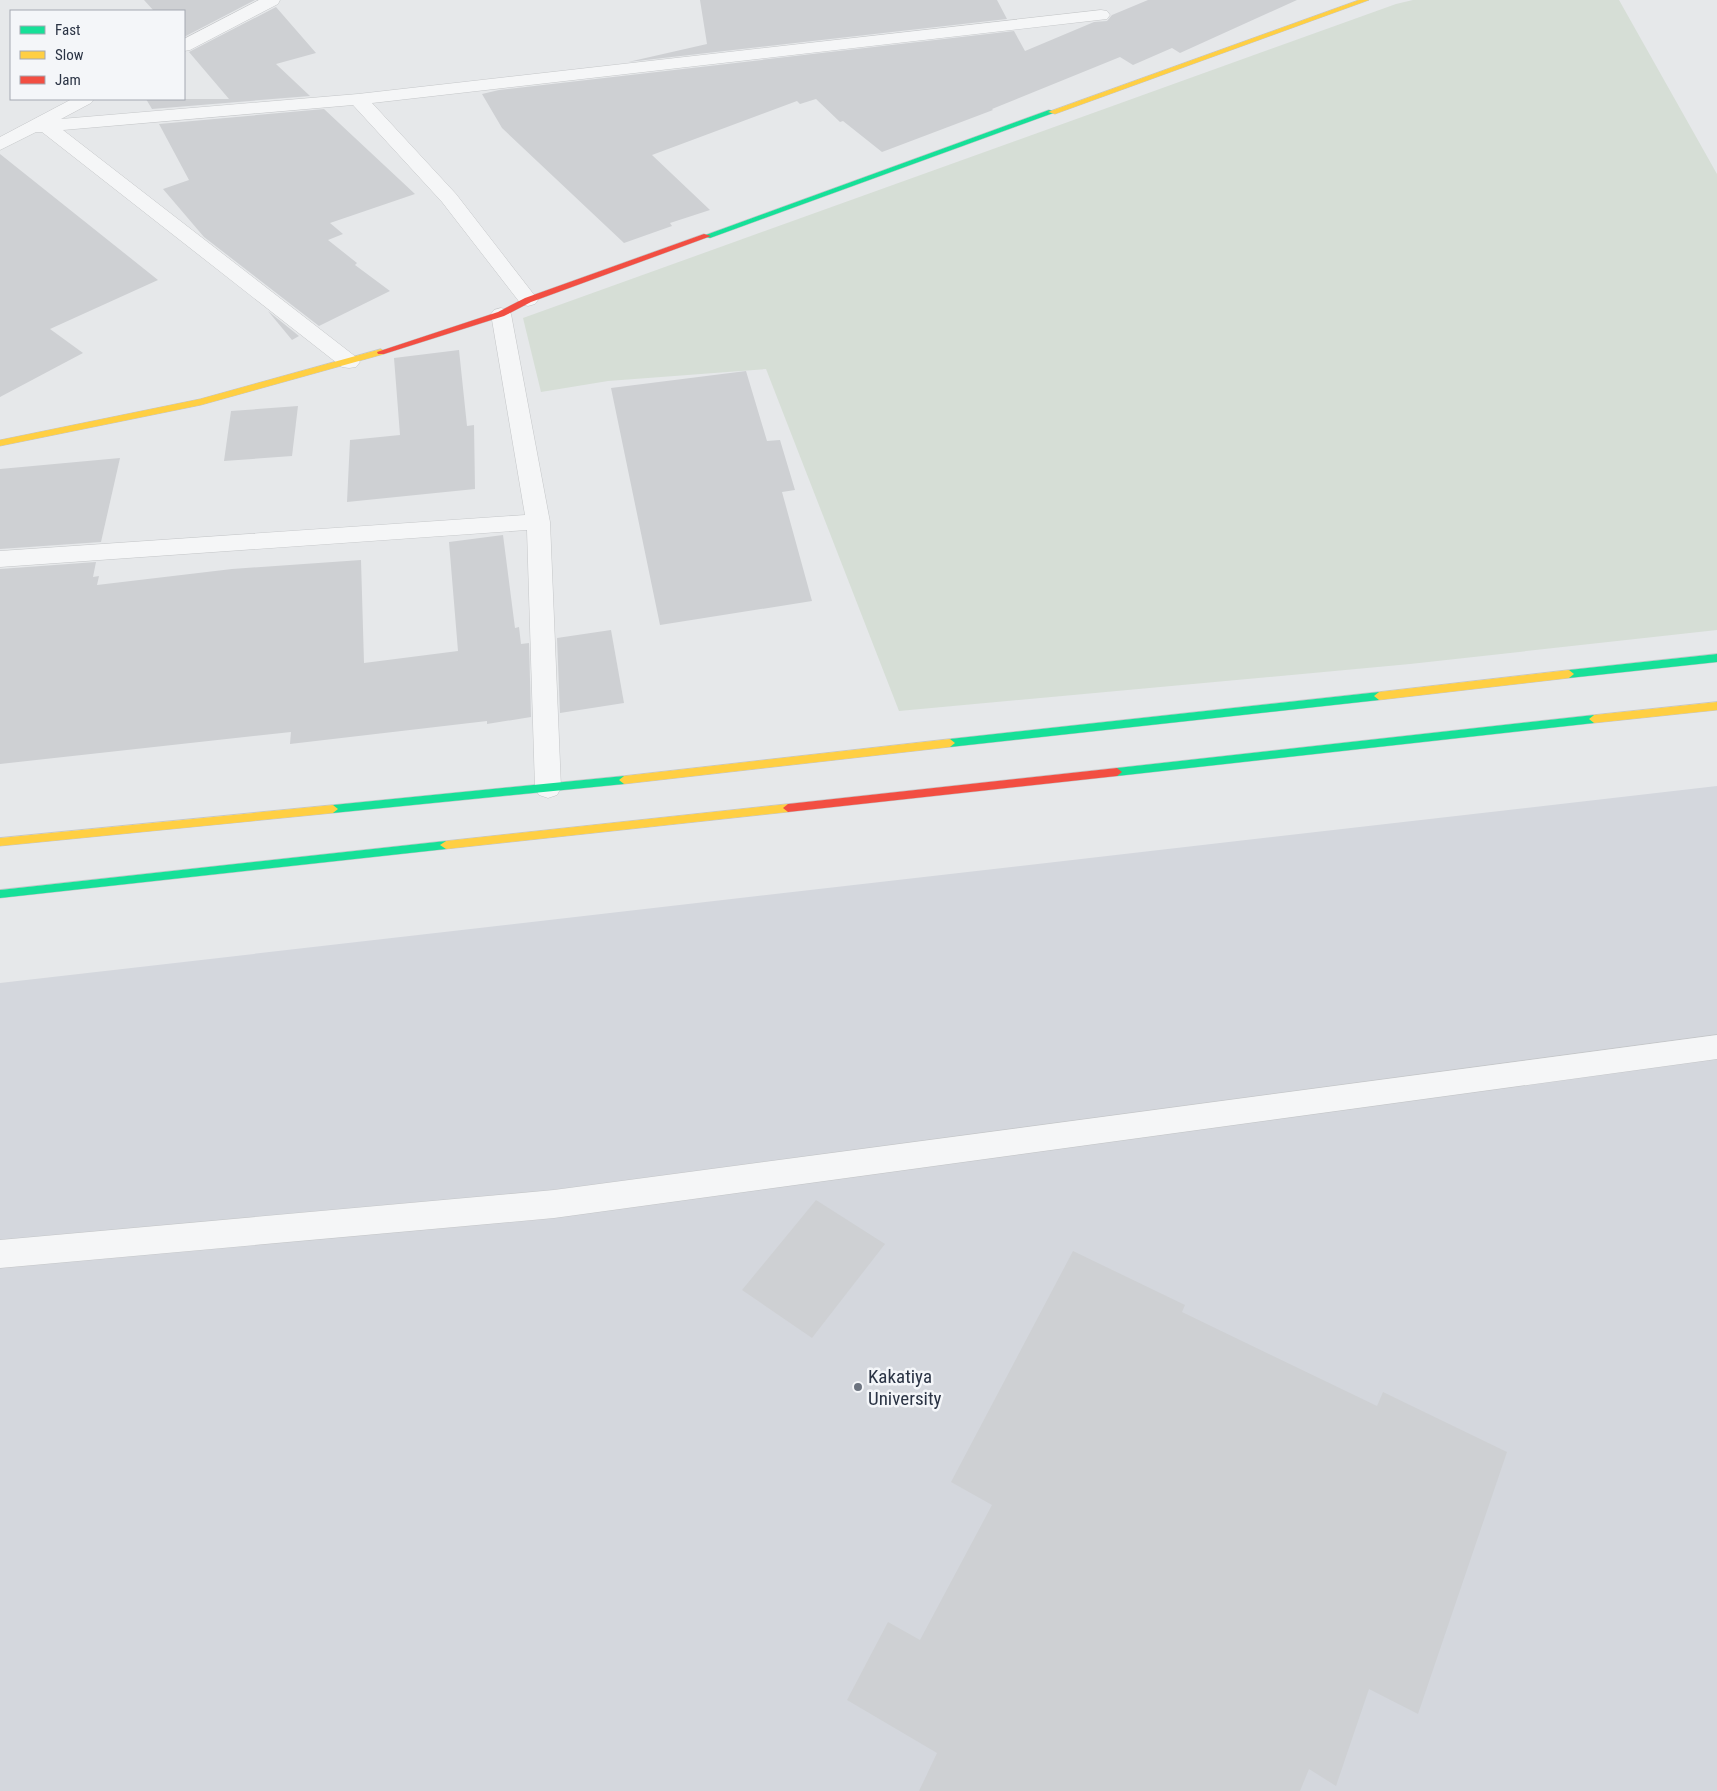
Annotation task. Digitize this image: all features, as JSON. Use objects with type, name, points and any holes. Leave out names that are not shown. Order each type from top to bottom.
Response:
[{"type":"main road","points":[[0,443],[201,402],[349,362],[501,314],[528,300],[1366,0]]},
{"type":"main road","points":[[0,842],[548,788],[1717,658]]},
{"type":"main road","points":[[0,894],[1717,706]]},
{"type":"street","points":[[185,45],[272,0]]},
{"type":"street","points":[[39,126],[358,99],[1101,15]]},
{"type":"street","points":[[358,99],[449,198],[528,300]]},
{"type":"street","points":[[3,139],[39,126],[83,100]]},
{"type":"street","points":[[39,126],[349,362]]},
{"type":"street","points":[[501,314],[538,522],[548,788]]},
{"type":"street","points":[[0,559],[538,522]]},
{"type":"street","points":[[0,1254],[554,1204],[1717,1047]]},
{"type":"shaded area","points":[[1413,0],[1619,0],[1717,174],[1717,630],[1410,664],[899,711],[766,369],[608,381],[541,392],[523,318],[1396,4]]},
{"type":"shaded area","name":"Kakatiya University","points":[[1717,786],[1717,1791],[0,1791],[0,983]]},
{"type":"building","points":[[144,0],[255,0],[185,36],[185,10],[153,10]]},
{"type":"building","points":[[700,0],[997,0],[1007,19],[628,62],[707,44]]},
{"type":"building","points":[[1148,0],[1297,0],[1180,53],[1172,48],[1133,65],[1120,57],[993,110],[882,152],[843,121],[840,122],[816,99],[800,104],[797,101],[652,155],[710,210],[670,223],[672,226],[624,243],[502,128],[482,94],[499,90],[1014,31],[1025,51],[1094,22],[1107,21],[1112,15]]},
{"type":"building","points":[[276,7],[316,53],[276,64],[310,96],[152,109],[147,100],[229,99],[189,52]]},
{"type":"building","points":[[324,109],[415,194],[330,223],[343,234],[328,240],[357,263],[355,265],[390,291],[319,326],[204,237],[163,189],[189,180],[159,124]]},
{"type":"building","points":[[0,154],[158,280],[50,329],[83,353],[0,397]]},
{"type":"building","points":[[268,311],[299,336],[292,340]]},
{"type":"building","points":[[459,350],[467,426],[474,425],[475,489],[347,502],[350,440],[400,435],[394,358]]},
{"type":"building","points":[[746,371],[767,441],[780,440],[795,490],[782,492],[812,601],[660,625],[611,388]]},
{"type":"building","points":[[298,406],[292,456],[224,461],[231,411]]},
{"type":"building","points":[[120,458],[101,542],[0,549],[0,469]]},
{"type":"building","points":[[503,535],[515,628],[519,627],[521,644],[529,643],[531,717],[487,724],[487,721],[290,744],[291,732],[0,764],[0,569],[96,562],[93,577],[99,576],[97,585],[232,569],[361,560],[364,663],[458,651],[449,542]]},
{"type":"building","points":[[611,630],[624,703],[560,713],[557,638]]},
{"type":"building","points":[[816,1200],[885,1244],[812,1338],[742,1290]]},
{"type":"building","points":[[1073,1251],[1185,1305],[1182,1312],[1377,1406],[1383,1392],[1507,1452],[1418,1714],[1369,1689],[1336,1786],[1309,1769],[1300,1791],[919,1791],[937,1753],[847,1700],[888,1622],[920,1640],[992,1505],[951,1482]]},
{"type":"traffic: fast","points":[[707,236],[1052,112]]},
{"type":"traffic: fast","points":[[1569,674],[1717,658]]},
{"type":"traffic: fast","points":[[950,743],[1379,696]]},
{"type":"traffic: fast","points":[[1117,772],[1594,719]]},
{"type":"traffic: fast","points":[[333,809],[624,780]]},
{"type":"traffic: fast","points":[[0,894],[446,845]]},
{"type":"traffic: slow","points":[[1052,112],[1366,0]]},
{"type":"traffic: slow","points":[[0,443],[201,402],[381,352]]},
{"type":"traffic: slow","points":[[1379,696],[1569,674]]},
{"type":"traffic: slow","points":[[1594,719],[1717,706]]},
{"type":"traffic: slow","points":[[624,780],[950,743]]},
{"type":"traffic: slow","points":[[446,845],[788,808]]},
{"type":"traffic: slow","points":[[0,842],[333,809]]},
{"type":"traffic: jam","points":[[381,352],[501,314],[528,300],[707,236]]},
{"type":"traffic: jam","points":[[788,808],[1117,772]]},
{"type":"place","name":"Kakatiya University","points":[[858,1387]]}]
